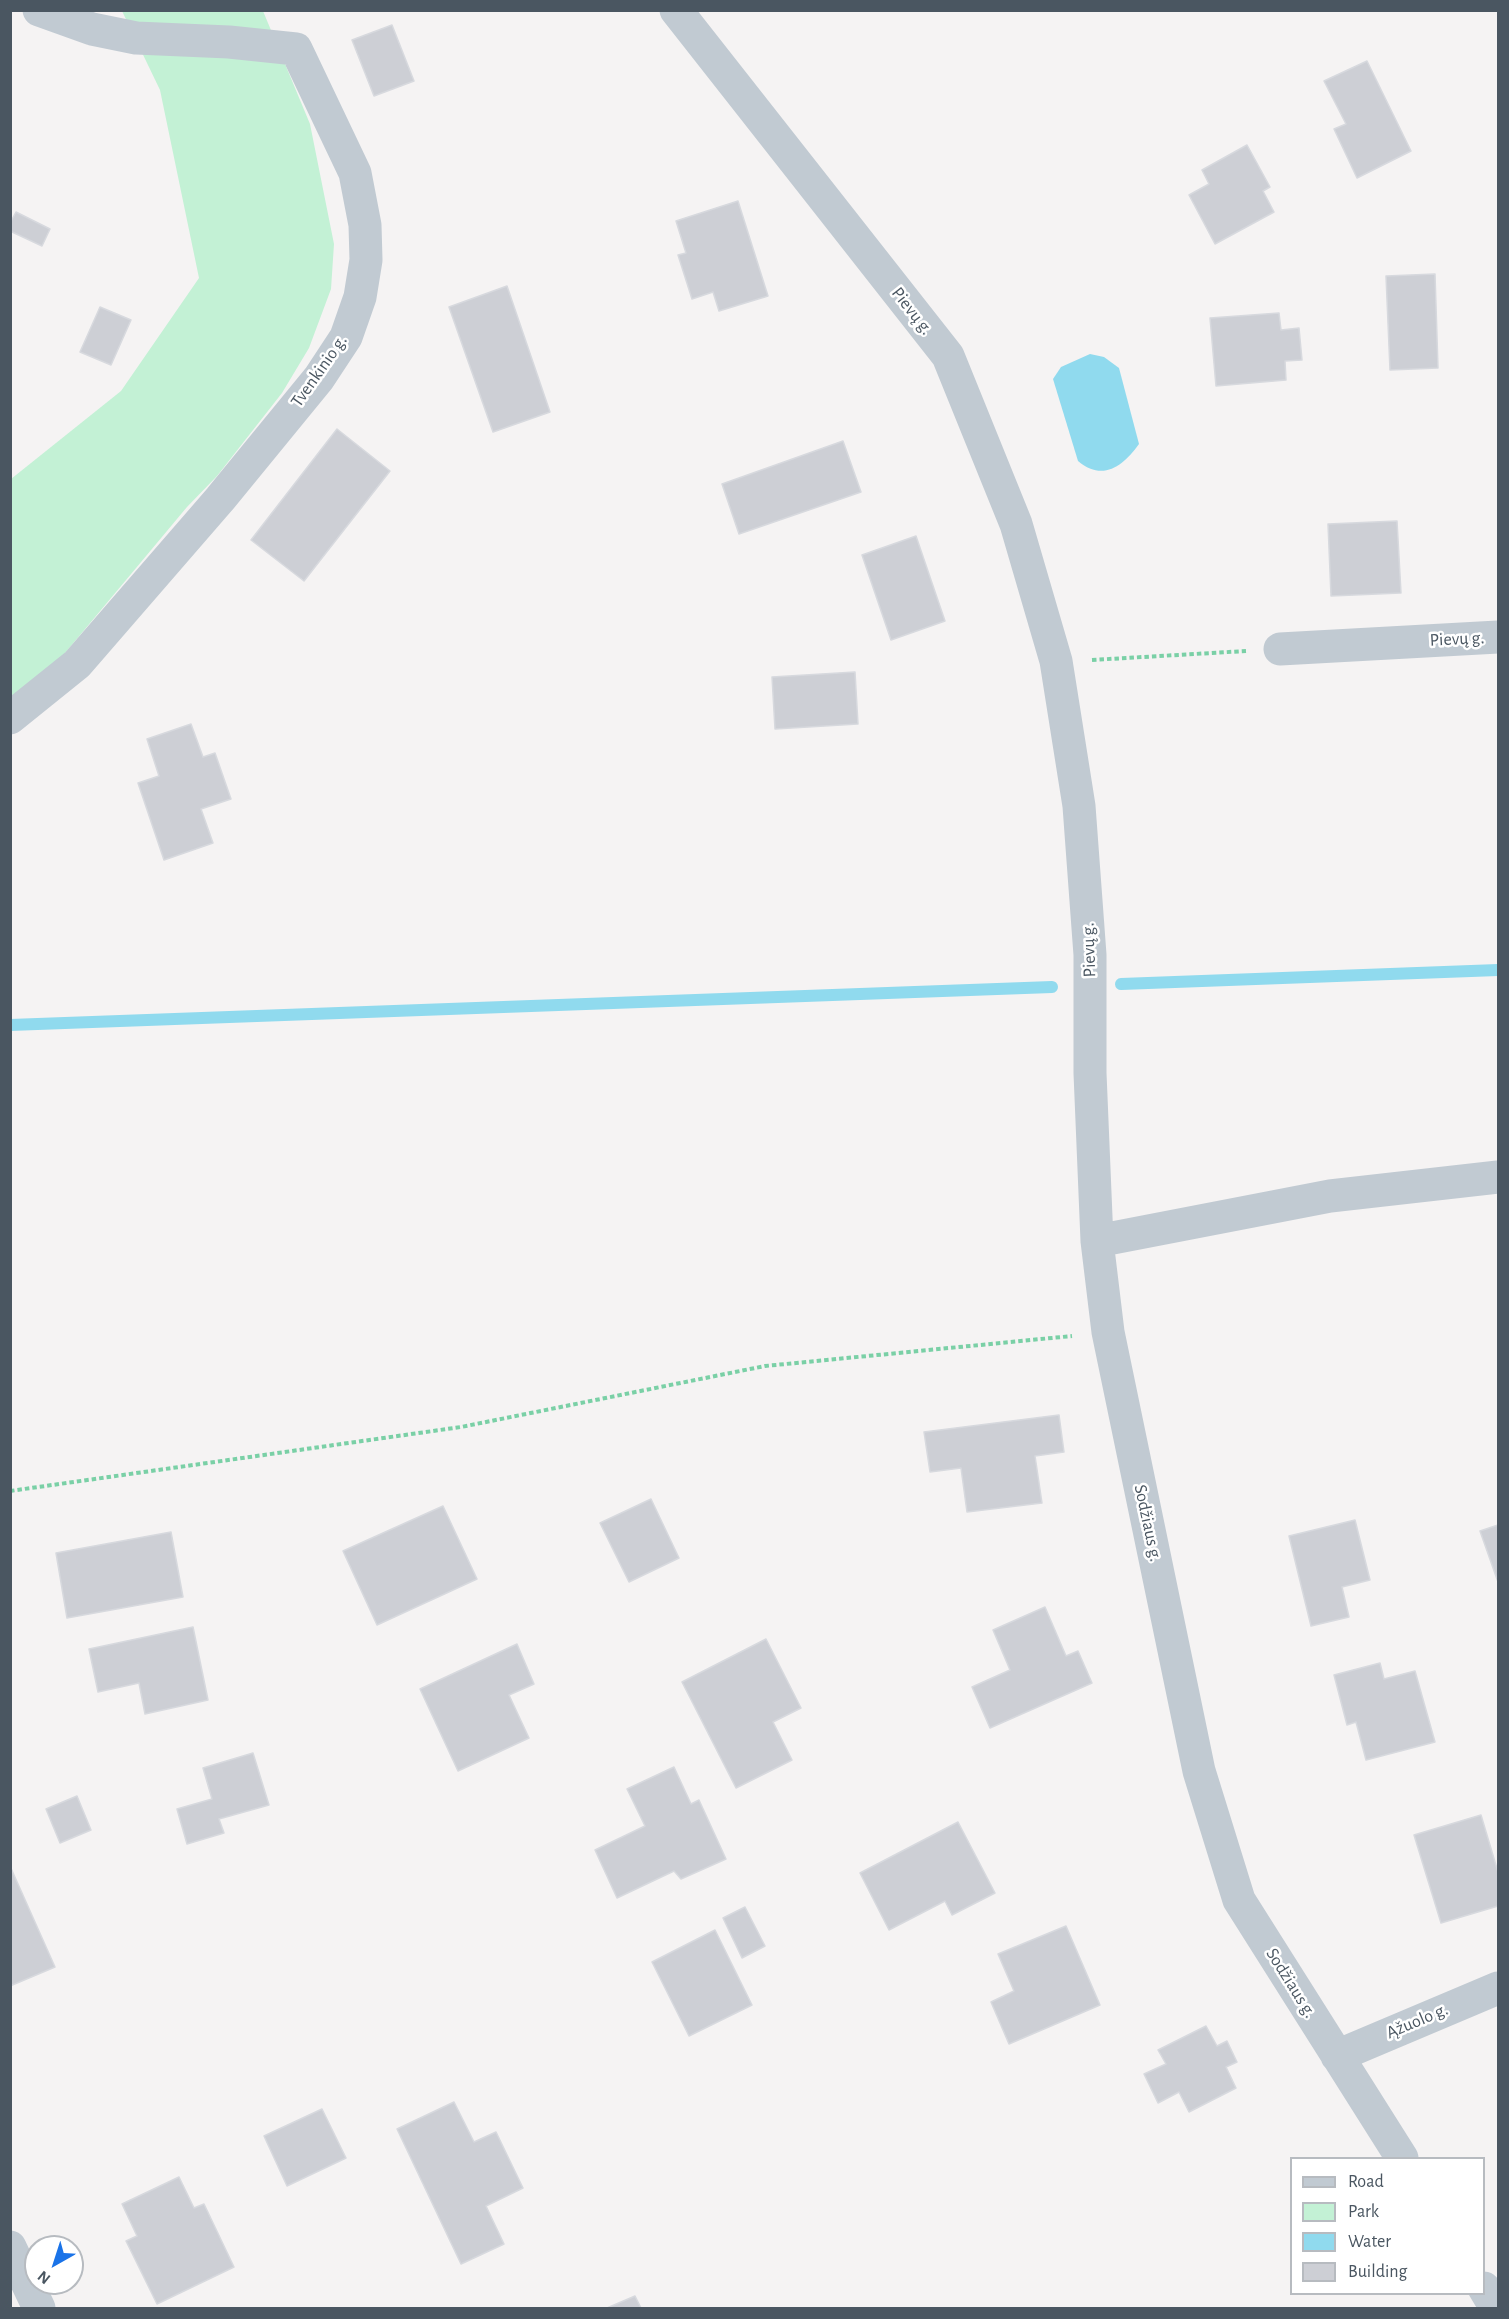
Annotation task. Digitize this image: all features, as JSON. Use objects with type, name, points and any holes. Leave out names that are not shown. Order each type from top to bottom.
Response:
[{"type":"street","name":"Tvenkinio g.","points":[[10,718],[77,664],[220,499],[319,378],[346,336],[360,297],[366,260],[365,225],[355,173],[296,49],[229,42],[136,38],[92,29],[39,10]]},
{"type":"street","name":"Pievų g.","points":[[676,10],[948,356],[1016,524],[1056,662],[1079,806],[1090,955],[1090,1073],[1097,1241]]},
{"type":"street","name":"Pievų g.","points":[[1280,649],[1498,637]]},
{"type":"street","points":[[1097,1241],[1330,1196],[1498,1177]]},
{"type":"street","name":"Sodžiaus g.","points":[[1097,1241],[1108,1332],[1199,1771],[1239,1900],[1401,2157]]},
{"type":"street","name":"Ąžuolo g.","points":[[1336,2056],[1498,1988]]},
{"type":"street","points":[[10,2247],[39,2308]]},
{"type":"street","points":[[1485,2290],[1496,2308]]},
{"type":"path","points":[[1056,662],[1280,649]]},
{"type":"path","points":[[10,1491],[461,1427],[765,1366],[1108,1332]]},
{"type":"green space","points":[[122,11],[263,11],[310,124],[334,244],[331,289],[309,348],[282,393],[217,476],[187,507],[60,659],[11,700],[11,479],[121,391],[199,278],[160,90]]},
{"type":"water","points":[[1090,354],[1104,357],[1119,368],[1139,444],[1119,465],[1104,471],[1087,467],[1078,461],[1053,379],[1061,367]]},
{"type":"building","points":[[392,25],[414,81],[374,96],[352,40]]},
{"type":"building","points":[[1367,61],[1411,151],[1357,178],[1334,129],[1346,124],[1324,81]]},
{"type":"building","points":[[1247,145],[1270,187],[1263,191],[1274,212],[1215,244],[1189,195],[1209,184],[1202,170]]},
{"type":"building","points":[[738,201],[768,296],[719,311],[713,292],[692,299],[678,255],[686,253],[676,221]]},
{"type":"building","points":[[16,212],[50,229],[42,246],[10,231],[10,223]]},
{"type":"building","points":[[1435,274],[1438,368],[1390,370],[1386,276]]},
{"type":"building","points":[[507,286],[550,412],[493,432],[449,307]]},
{"type":"building","points":[[100,307],[131,320],[111,365],[80,352]]},
{"type":"building","points":[[1279,313],[1281,330],[1299,328],[1302,360],[1285,361],[1286,380],[1216,386],[1210,318]]},
{"type":"building","points":[[337,429],[390,471],[304,581],[251,540]]},
{"type":"building","points":[[843,441],[861,492],[739,534],[722,484]]},
{"type":"building","points":[[1397,521],[1401,593],[1331,596],[1328,524]]},
{"type":"building","points":[[916,536],[945,621],[891,640],[862,555]]},
{"type":"building","points":[[855,672],[858,724],[775,729],[772,677]]},
{"type":"building","points":[[191,724],[203,757],[215,753],[231,799],[201,809],[213,843],[164,860],[138,783],[159,776],[147,739]]},
{"type":"building","points":[[1059,1415],[1064,1452],[1035,1456],[1042,1503],[967,1512],[961,1468],[930,1472],[924,1432]]},
{"type":"building","points":[[651,1499],[679,1558],[629,1582],[600,1523]]},
{"type":"building","points":[[443,1506],[477,1579],[377,1625],[343,1551]]},
{"type":"building","points":[[1355,1520],[1370,1580],[1342,1587],[1349,1617],[1311,1626],[1289,1536]]},
{"type":"building","points":[[1498,1525],[1498,1582],[1480,1531]]},
{"type":"building","points":[[171,1532],[183,1597],[67,1618],[56,1553]]},
{"type":"building","points":[[1045,1607],[1066,1656],[1078,1651],[1092,1683],[990,1728],[972,1687],[1010,1670],[993,1630]]},
{"type":"building","points":[[193,1627],[208,1700],[145,1714],[139,1683],[98,1692],[89,1649]]},
{"type":"building","points":[[766,1639],[801,1708],[773,1722],[792,1760],[736,1788],[682,1682]]},
{"type":"building","points":[[517,1644],[534,1684],[509,1695],[529,1738],[458,1771],[420,1689]]},
{"type":"building","points":[[1380,1663],[1384,1679],[1415,1671],[1435,1742],[1366,1760],[1356,1722],[1347,1725],[1334,1675]]},
{"type":"building","points":[[253,1753],[269,1805],[219,1819],[224,1833],[187,1844],[177,1809],[212,1799],[203,1768]]},
{"type":"building","points":[[674,1767],[691,1804],[699,1800],[726,1859],[681,1879],[674,1871],[617,1898],[595,1850],[645,1826],[627,1789]]},
{"type":"building","points":[[77,1796],[91,1830],[60,1843],[46,1809]]},
{"type":"building","points":[[1481,1815],[1498,1872],[1498,1906],[1441,1923],[1414,1835]]},
{"type":"building","points":[[958,1822],[995,1893],[952,1915],[945,1901],[889,1930],[860,1873]]},
{"type":"building","points":[[10,1866],[55,1967],[10,1986]]},
{"type":"building","points":[[745,1907],[765,1946],[742,1958],[723,1918]]},
{"type":"building","points":[[1066,1926],[1100,2005],[1009,2044],[991,2002],[1014,1991],[998,1954]]},
{"type":"building","points":[[715,1930],[752,2005],[689,2036],[652,1962]]},
{"type":"building","points":[[1206,2026],[1217,2046],[1227,2041],[1237,2062],[1226,2067],[1236,2088],[1189,2112],[1179,2092],[1158,2103],[1144,2074],[1166,2064],[1158,2050]]},
{"type":"building","points":[[454,2102],[474,2142],[496,2132],[523,2188],[486,2206],[504,2244],[461,2264],[397,2129]]},
{"type":"building","points":[[322,2109],[346,2158],[287,2186],[264,2136]]},
{"type":"building","points":[[179,2177],[194,2208],[204,2204],[234,2267],[157,2304],[126,2241],[137,2236],[122,2204]]},
{"type":"building","points":[[635,2296],[641,2308],[607,2308]]},
{"type":"waterway","points":[[1121,984],[1498,970]]},
{"type":"waterway","points":[[10,1025],[1052,987]]}]
